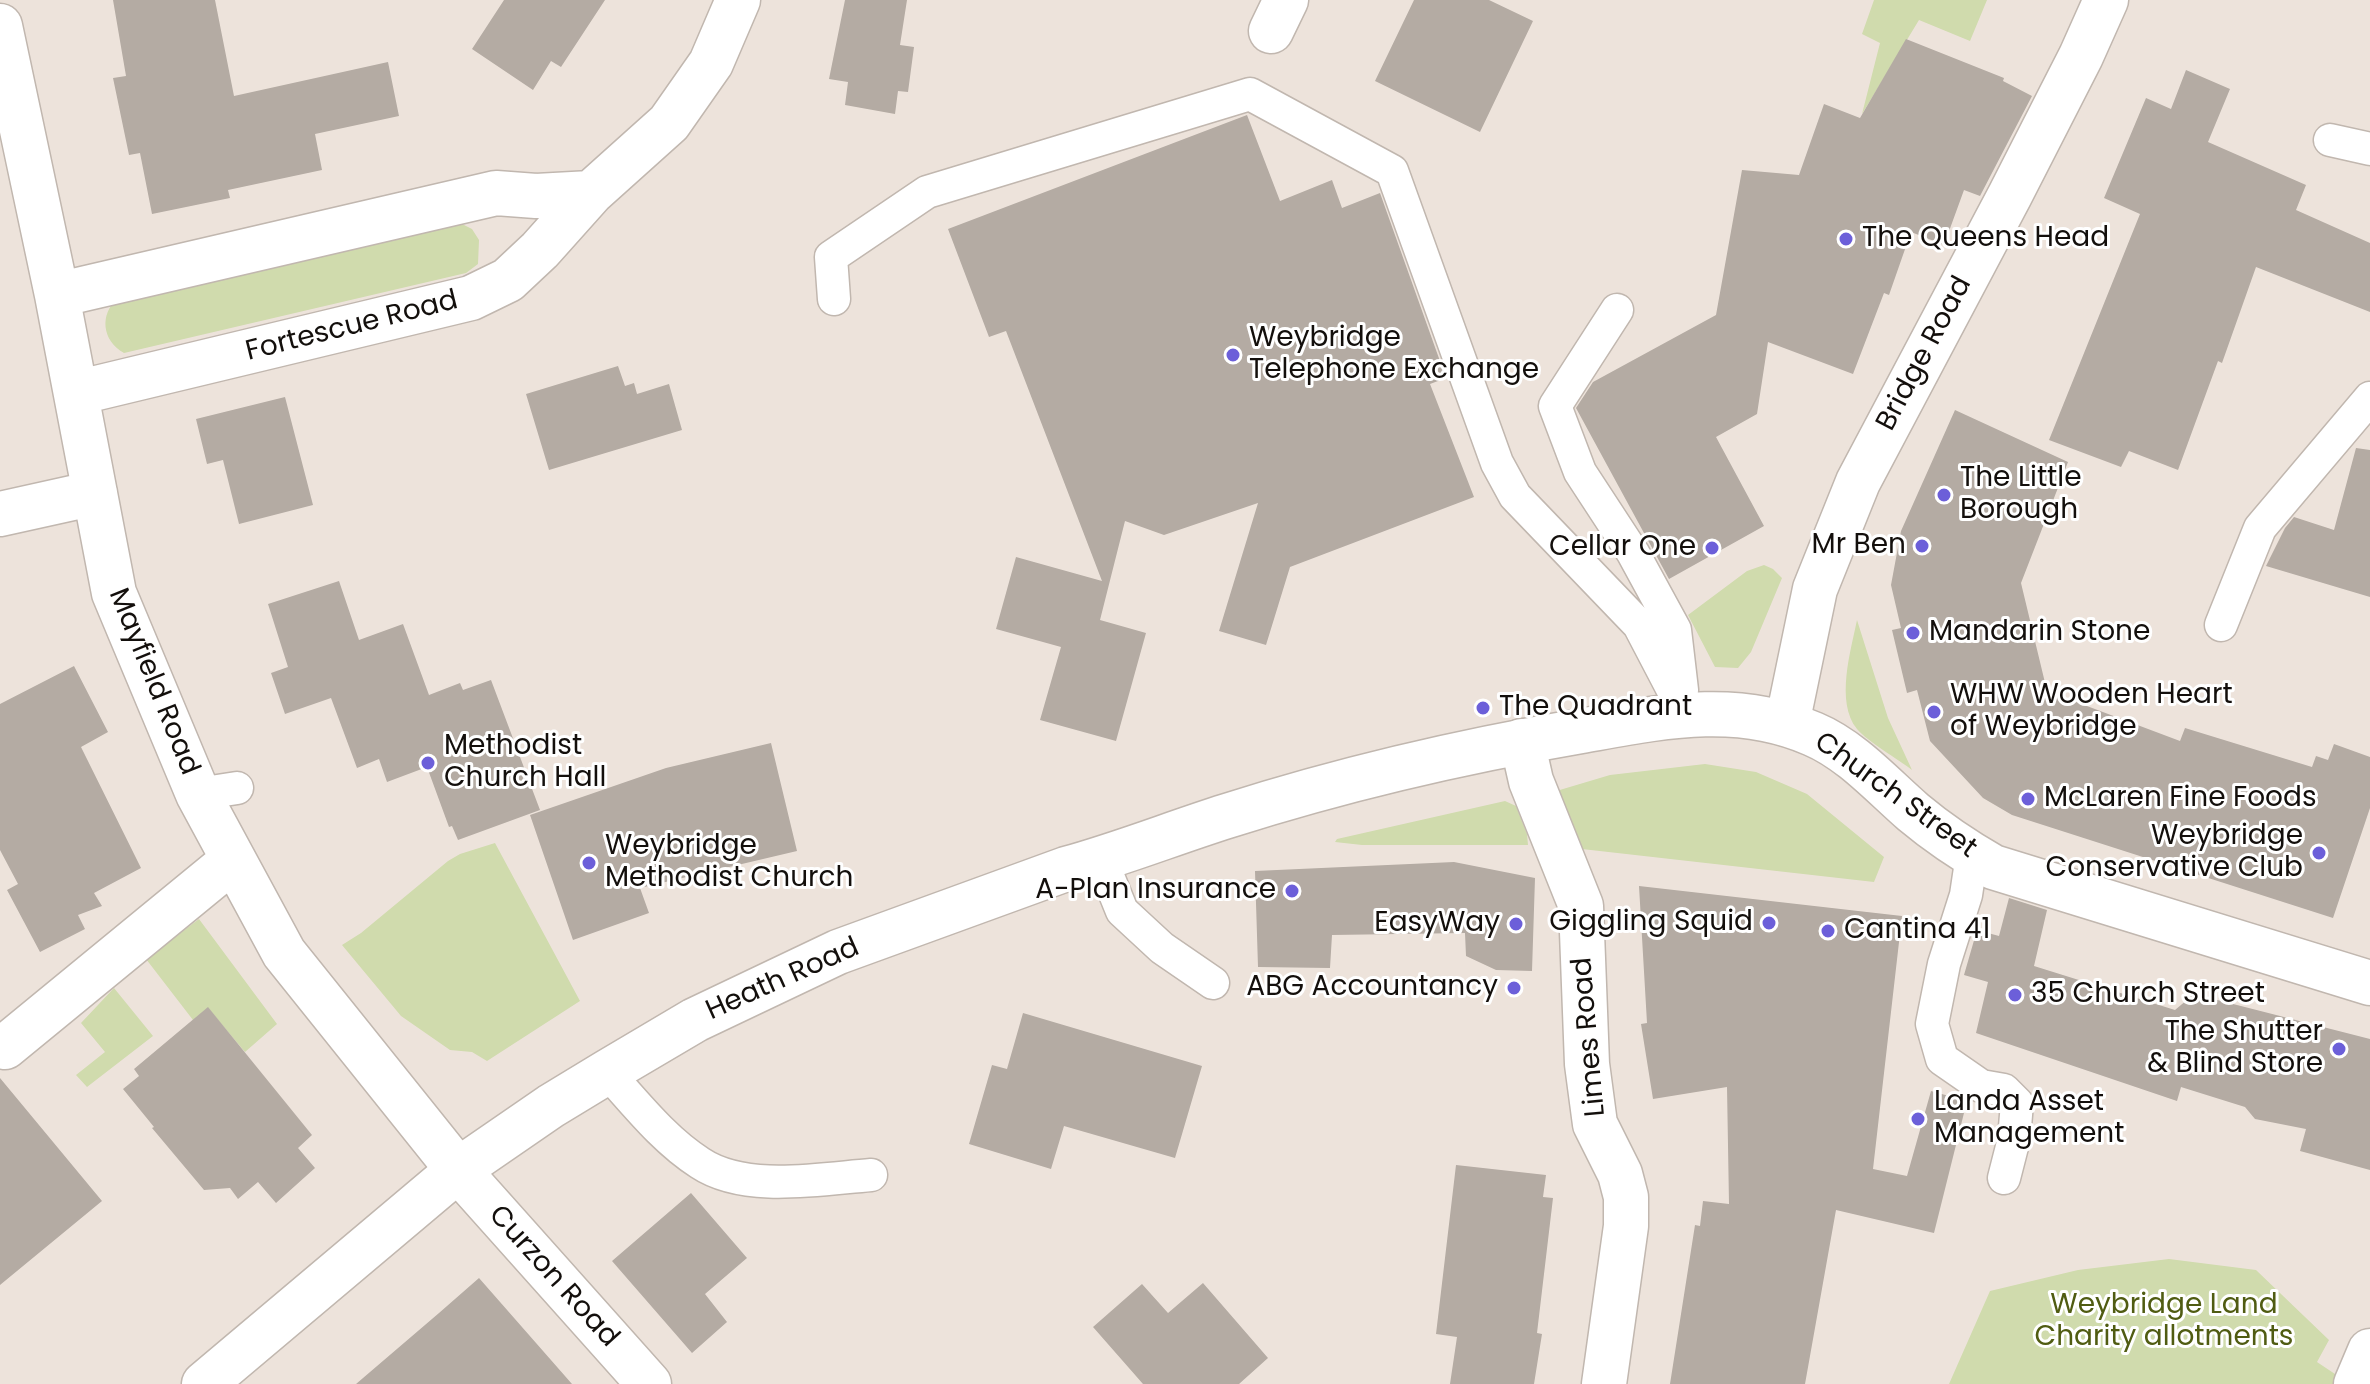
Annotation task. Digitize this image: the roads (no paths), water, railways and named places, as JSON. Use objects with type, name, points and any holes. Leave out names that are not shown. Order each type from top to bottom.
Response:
[{"type":"street","name":"Fortescue Road","points":[[76,393],[471,298],[508,280],[540,250],[591,193],[669,123],[711,63],[738,0]]},
{"type":"street","name":"Bridge Road","points":[[1787,724],[1815,589],[1858,482],[2010,195],[2106,0]]},
{"type":"street","name":"Mayfield Road","points":[[0,26],[57,295],[114,593],[218,791],[233,860],[284,953],[458,1170]]},
{"type":"street","points":[[57,295],[496,193],[536,196],[591,193]]},
{"type":"street","points":[[0,514],[95,493]]},
{"type":"street","name":"Church Street","points":[[1455,755],[1685,713],[1717,712],[1787,724],[1816,735],[1848,755],[1915,813],[1993,867],[2370,983]]},
{"type":"street","name":"Limes Road","points":[[1522,741],[1531,781],[1581,906],[1587,1064],[1595,1124],[1620,1174],[1626,1197],[1626,1226],[1604,1384]]},
{"type":"street","name":"Heath Road","points":[[204,1384],[458,1170],[551,1106],[695,1020],[838,952],[1051,874],[1228,816],[1455,755]]},
{"type":"street","points":[[5,1047],[233,860]]},
{"type":"street","name":"Curzon Road","points":[[458,1170],[649,1384]]},
{"type":"street","points":[[2356,1384],[2370,1351]]},
{"type":"lane","points":[[834,299],[831,257],[927,192],[1250,94],[1392,171],[1497,463],[1515,496],[1639,625],[1685,713]]},
{"type":"lane","points":[[2330,140],[2370,149]]},
{"type":"lane","points":[[1617,310],[1555,406],[1580,472],[1633,553],[1675,630],[1685,713]]},
{"type":"lane","points":[[2221,625],[2260,528],[2370,398]]},
{"type":"lane","points":[[1972,855],[1966,895],[1944,964],[1932,1024],[1942,1059],[1981,1086],[2004,1090],[2017,1103],[2014,1139],[2004,1178]]},
{"type":"lane","points":[[1101,859],[1122,911],[1151,939],[1213,983]]},
{"type":"lane","points":[[607,1072],[675,1144],[703,1165],[738,1178],[785,1182],[871,1175]]},
{"type":"place","name":"The Queens Head","points":[[1846,239]]},
{"type":"place","name":"Weybridge Telephone Exchange","points":[[1233,355]]},
{"type":"place","name":"The Little Borough","points":[[1944,495]]},
{"type":"place","name":"Mr Ben","points":[[1922,546]]},
{"type":"place","name":"Cellar One","points":[[1712,548]]},
{"type":"place","name":"Mandarin Stone","points":[[1913,633]]},
{"type":"place","name":"The Quadrant","points":[[1483,708]]},
{"type":"place","name":"WHW Wooden Heart of Weybridge","points":[[1934,712]]},
{"type":"place","name":"Methodist Church Hall","points":[[428,763]]},
{"type":"place","name":"McLaren Fine Foods","points":[[2028,799]]},
{"type":"place","name":"Weybridge Conservative Club","points":[[2319,853]]},
{"type":"place","name":"Weybridge Methodist Church","points":[[589,863]]},
{"type":"place","name":"A-Plan Insurance","points":[[1292,891]]},
{"type":"place","name":"Giggling Squid","points":[[1769,923]]},
{"type":"place","name":"EasyWay","points":[[1516,924]]},
{"type":"place","name":"Cantina 41","points":[[1828,931]]},
{"type":"place","name":"ABG Accountancy","points":[[1514,988]]},
{"type":"place","name":"35 Church Street","points":[[2015,995]]},
{"type":"place","name":"The Shutter & Blind Store","points":[[2339,1049]]},
{"type":"place","name":"Landa Asset Management","points":[[1918,1119]]},
{"type":"park label","name":"Weybridge Land Charity allotments","points":[[2164,1322]]}]
